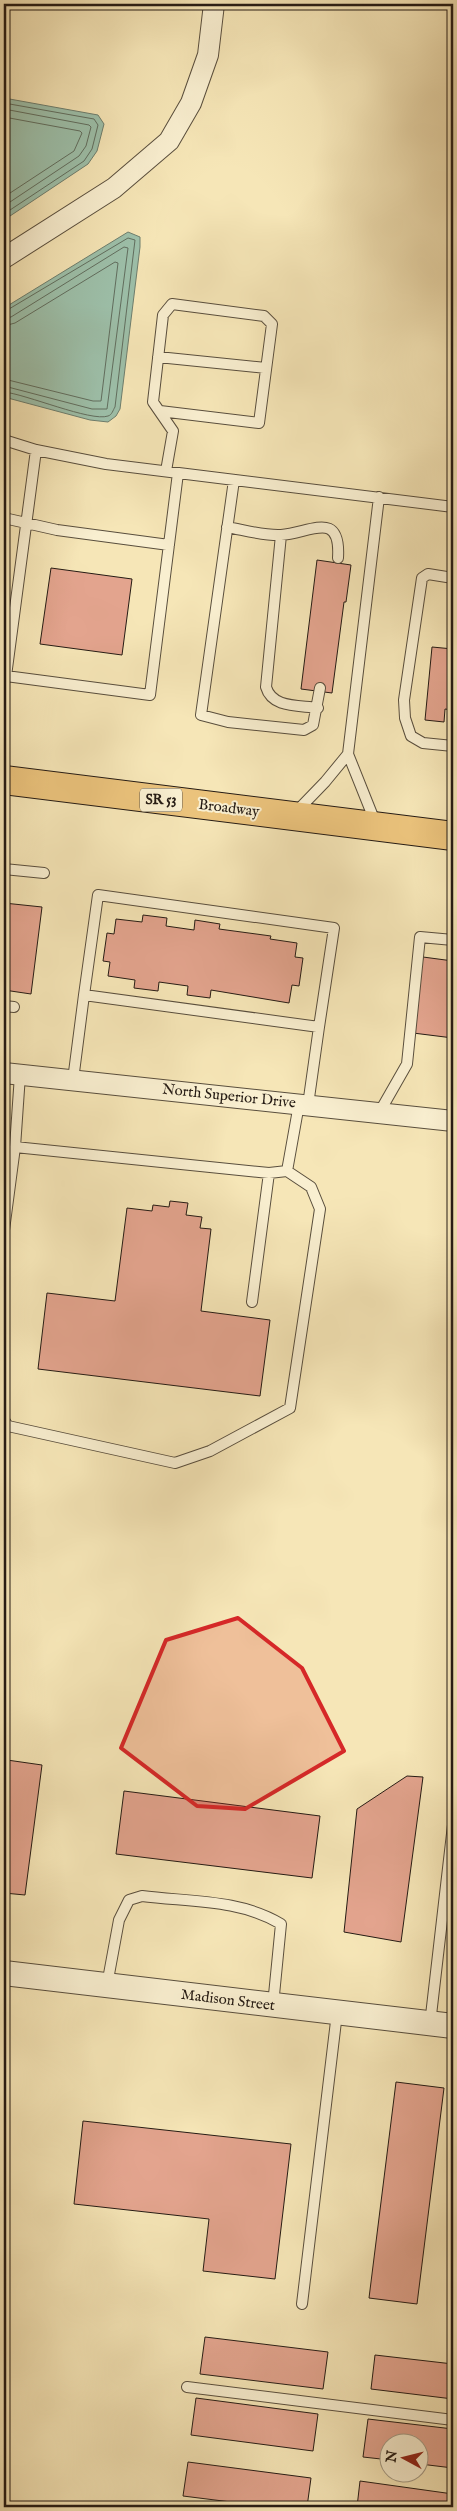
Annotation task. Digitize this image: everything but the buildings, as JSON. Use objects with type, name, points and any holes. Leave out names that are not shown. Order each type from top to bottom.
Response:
[{"type":"main road","name":"Broadway","points":[[4,780],[453,836]]},
{"type":"street","points":[[4,258],[114,188],[169,142],[191,103],[208,55],[214,4]]},
{"type":"street","name":"North Superior Drive","points":[[12,1074],[453,1121]]},
{"type":"street","name":"Madison Street","points":[[4,1973],[453,2026]]},
{"type":"lane","points":[[160,411],[259,424],[272,324],[264,316],[172,304],[162,315],[152,402],[173,432],[166,472]]},
{"type":"lane","points":[[158,357],[266,368]]},
{"type":"lane","points":[[4,440],[36,450],[106,464],[453,507]]},
{"type":"lane","points":[[36,450],[28,524],[5,676],[150,695],[178,473]]},
{"type":"lane","points":[[234,480],[201,715],[228,722],[304,730],[313,726],[318,708],[320,688]]},
{"type":"lane","points":[[377,827],[348,754],[379,497]]},
{"type":"lane","points":[[4,518],[57,530],[169,545]]},
{"type":"lane","points":[[226,527],[281,535],[323,527],[332,530],[339,540],[338,558]]},
{"type":"lane","points":[[281,535],[266,687],[269,696],[277,702],[318,708]]},
{"type":"lane","points":[[453,578],[428,574],[422,578],[404,700],[405,718],[411,736],[423,742],[453,746]]},
{"type":"lane","points":[[292,816],[325,782],[348,754]]},
{"type":"lane","points":[[4,869],[44,873]]},
{"type":"lane","points":[[73,1080],[98,895],[334,928],[319,1027],[287,1171]]},
{"type":"lane","points":[[378,1113],[407,1064],[420,937],[453,940]]},
{"type":"lane","points":[[84,996],[319,1027]]},
{"type":"lane","points":[[4,1230],[15,1147],[12,1074]]},
{"type":"lane","points":[[4,1420],[8,1426],[175,1464],[210,1451],[290,1408],[320,1209],[311,1187],[287,1171],[269,1173],[15,1147]]},
{"type":"lane","points":[[252,1302],[269,1173]]},
{"type":"lane","points":[[430,2024],[453,1826]]},
{"type":"lane","points":[[107,1985],[119,1920],[129,1900],[142,1896],[242,1907],[269,1917],[281,1924],[273,2005]]},
{"type":"lane","points":[[302,2304],[337,2013]]},
{"type":"lane","points":[[187,2388],[453,2420]]},
{"type":"highlighted area","points":[[238,1618],[302,1668],[344,1751],[245,1809],[197,1806],[121,1748],[166,1640]]},
{"type":"water","points":[[4,98],[98,115],[104,124],[97,151],[88,164],[4,220]]},
{"type":"water","points":[[128,232],[140,237],[140,247],[120,409],[116,416],[108,422],[90,420],[4,397],[4,308]]}]
